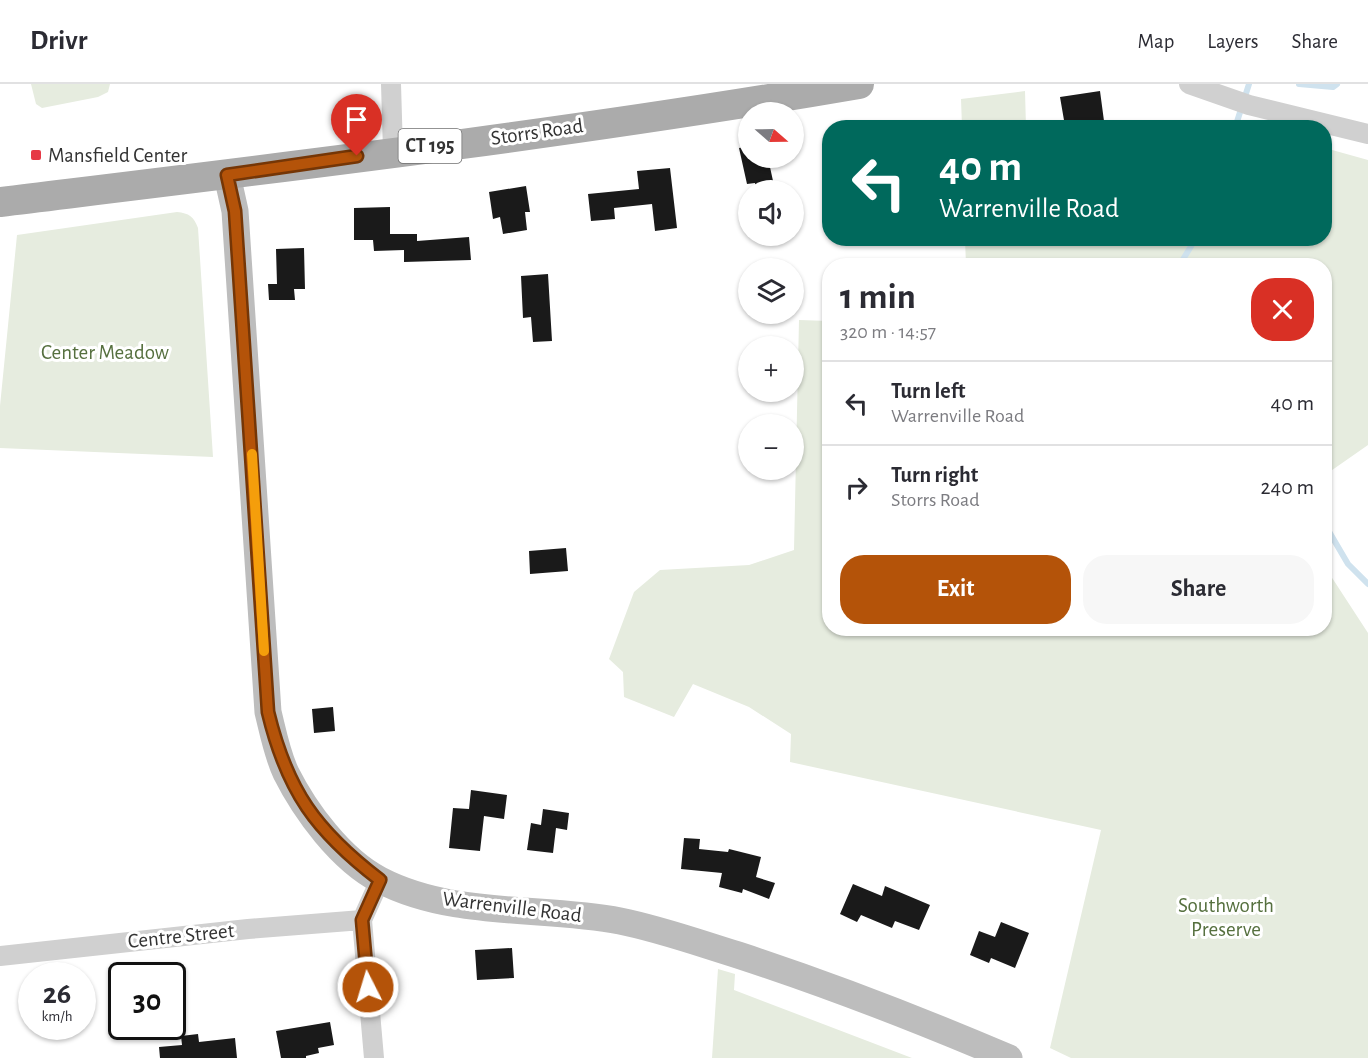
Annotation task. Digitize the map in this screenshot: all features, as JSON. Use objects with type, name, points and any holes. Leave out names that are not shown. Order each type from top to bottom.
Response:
[{"type":"main road","name":"Storrs Road","points":[[0,202],[227,175],[750,103],[859,84]]},
{"type":"main road","name":"Warrenville Road","points":[[227,175],[235,211],[268,712],[285,771],[322,829],[345,853],[380,880],[421,896],[463,905],[590,916],[673,934],[824,984],[1009,1058]]},
{"type":"street","points":[[391,84],[393,151]]},
{"type":"street","points":[[1189,84],[1249,105],[1311,120]]},
{"type":"street","points":[[1332,125],[1368,134]]},
{"type":"street","points":[[374,1058],[362,920],[380,880]]},
{"type":"street","name":"Centre Street","points":[[0,956],[248,929],[362,920]]},
{"type":"green space","points":[[31,84],[110,84],[108,92],[98,97],[42,108],[36,104]]},
{"type":"green space","points":[[1025,91],[1026,120],[962,120],[961,99]]},
{"type":"green space","points":[[1332,150],[1368,160],[1368,445],[1332,470],[1332,258],[966,258],[965,246],[1332,246]]},
{"type":"green space","name":"Center Meadow","points":[[177,212],[190,216],[198,228],[213,457],[0,448],[0,406],[17,235]]},
{"type":"green space","name":"Southworth Preserve","points":[[804,320],[822,321],[822,636],[1332,636],[1332,578],[1368,633],[1368,1058],[1071,1058],[1050,1048],[1101,830],[790,762],[791,734],[749,707],[693,684],[674,717],[624,697],[623,672],[609,659],[634,592],[660,570],[749,565],[794,550],[796,480],[804,480],[804,414],[797,414],[797,402],[804,402],[804,336],[799,336],[799,324],[804,324]]},
{"type":"green space","points":[[718,969],[735,974],[734,990],[912,1058],[712,1058]]},
{"type":"building","points":[[1100,91],[1104,120],[1064,120],[1060,97]]},
{"type":"building","points":[[670,168],[677,228],[655,231],[652,204],[614,208],[615,219],[591,221],[588,194],[639,189],[637,171]]},
{"type":"building","points":[[743,168],[770,168],[773,180],[746,180]]},
{"type":"building","points":[[526,186],[530,212],[525,212],[527,230],[503,234],[500,217],[493,219],[489,192]]},
{"type":"building","points":[[390,207],[390,234],[417,234],[417,241],[469,237],[471,260],[404,262],[404,250],[374,251],[373,240],[354,240],[354,208]]},
{"type":"building","points":[[304,248],[305,289],[294,289],[295,300],[269,300],[268,284],[277,284],[276,249]]},
{"type":"building","points":[[548,274],[552,341],[533,342],[531,317],[523,318],[521,276]]},
{"type":"building","points":[[566,548],[568,571],[530,574],[529,551]]},
{"type":"building","points":[[333,707],[335,731],[314,733],[312,709]]},
{"type":"building","points":[[471,790],[507,795],[504,819],[484,816],[480,851],[449,848],[453,808],[469,809]]},
{"type":"building","points":[[543,809],[569,813],[567,830],[556,828],[553,853],[527,850],[531,823],[541,825]]},
{"type":"building","points":[[684,838],[700,839],[699,849],[728,852],[729,849],[761,857],[756,877],[775,883],[769,899],[743,889],[742,893],[719,887],[722,873],[681,869]]},
{"type":"building","points":[[853,884],[882,896],[885,886],[930,905],[919,930],[895,921],[892,928],[861,915],[857,922],[840,914]]},
{"type":"building","points":[[1001,922],[1029,933],[1015,968],[991,958],[989,963],[970,955],[979,931],[995,937]]},
{"type":"building","points":[[512,948],[514,978],[477,980],[475,950]]},
{"type":"building","points":[[330,1022],[334,1045],[318,1048],[319,1053],[306,1056],[306,1058],[281,1058],[276,1031]]},
{"type":"building","points":[[198,1034],[199,1042],[235,1038],[237,1058],[160,1058],[159,1047],[182,1045],[181,1040],[186,1040],[186,1035]]},
{"type":"waterway","points":[[1238,120],[1249,84]]},
{"type":"waterway","points":[[1299,84],[1333,87],[1337,84]]},
{"type":"waterway","points":[[1184,258],[1191,246]]},
{"type":"waterway","points":[[1332,537],[1348,564],[1368,584]]},
{"type":"slow traffic","points":[[252,454],[264,651]]},
{"type":"place","name":"Mansfield Center","points":[[36,155]]},
{"type":"route","points":[[357,156],[227,175],[235,211],[268,712],[285,771],[302,800],[322,829],[345,853],[380,880],[362,920],[368,987]]}]
